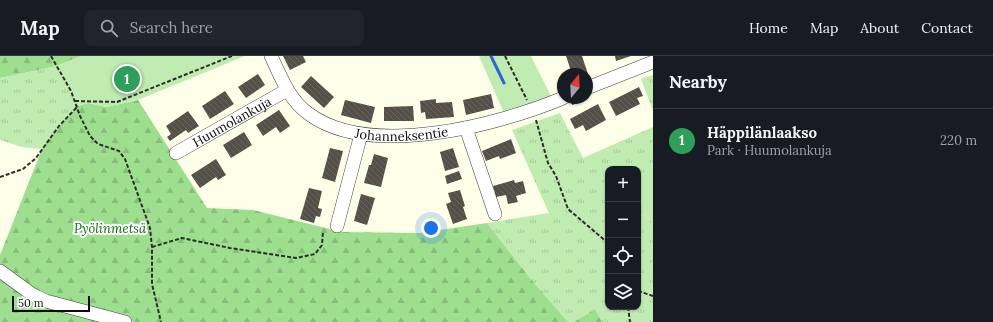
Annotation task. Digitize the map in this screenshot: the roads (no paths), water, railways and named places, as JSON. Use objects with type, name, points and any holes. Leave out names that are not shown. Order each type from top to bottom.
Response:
[{"type":"street","name":"Johanneksentie","points":[[271,56],[287,90],[297,103],[313,116],[334,127],[361,134],[408,135],[466,128],[493,123],[532,111],[557,101]]},
{"type":"street","points":[[593,86],[653,62]]},
{"type":"street","name":"Huumolankuja","points":[[176,153],[287,90]]},
{"type":"street","points":[[466,128],[495,214]]},
{"type":"street","points":[[337,226],[361,134]]},
{"type":"street","points":[[0,271],[33,295],[46,301],[124,322]]},
{"type":"waterway","points":[[491,56],[504,83]]},
{"type":"place","name":"Häppilänlaakso","points":[[127,79]]},
{"type":"park label","name":"Pyölinmetsä","points":[[110,228]]}]
